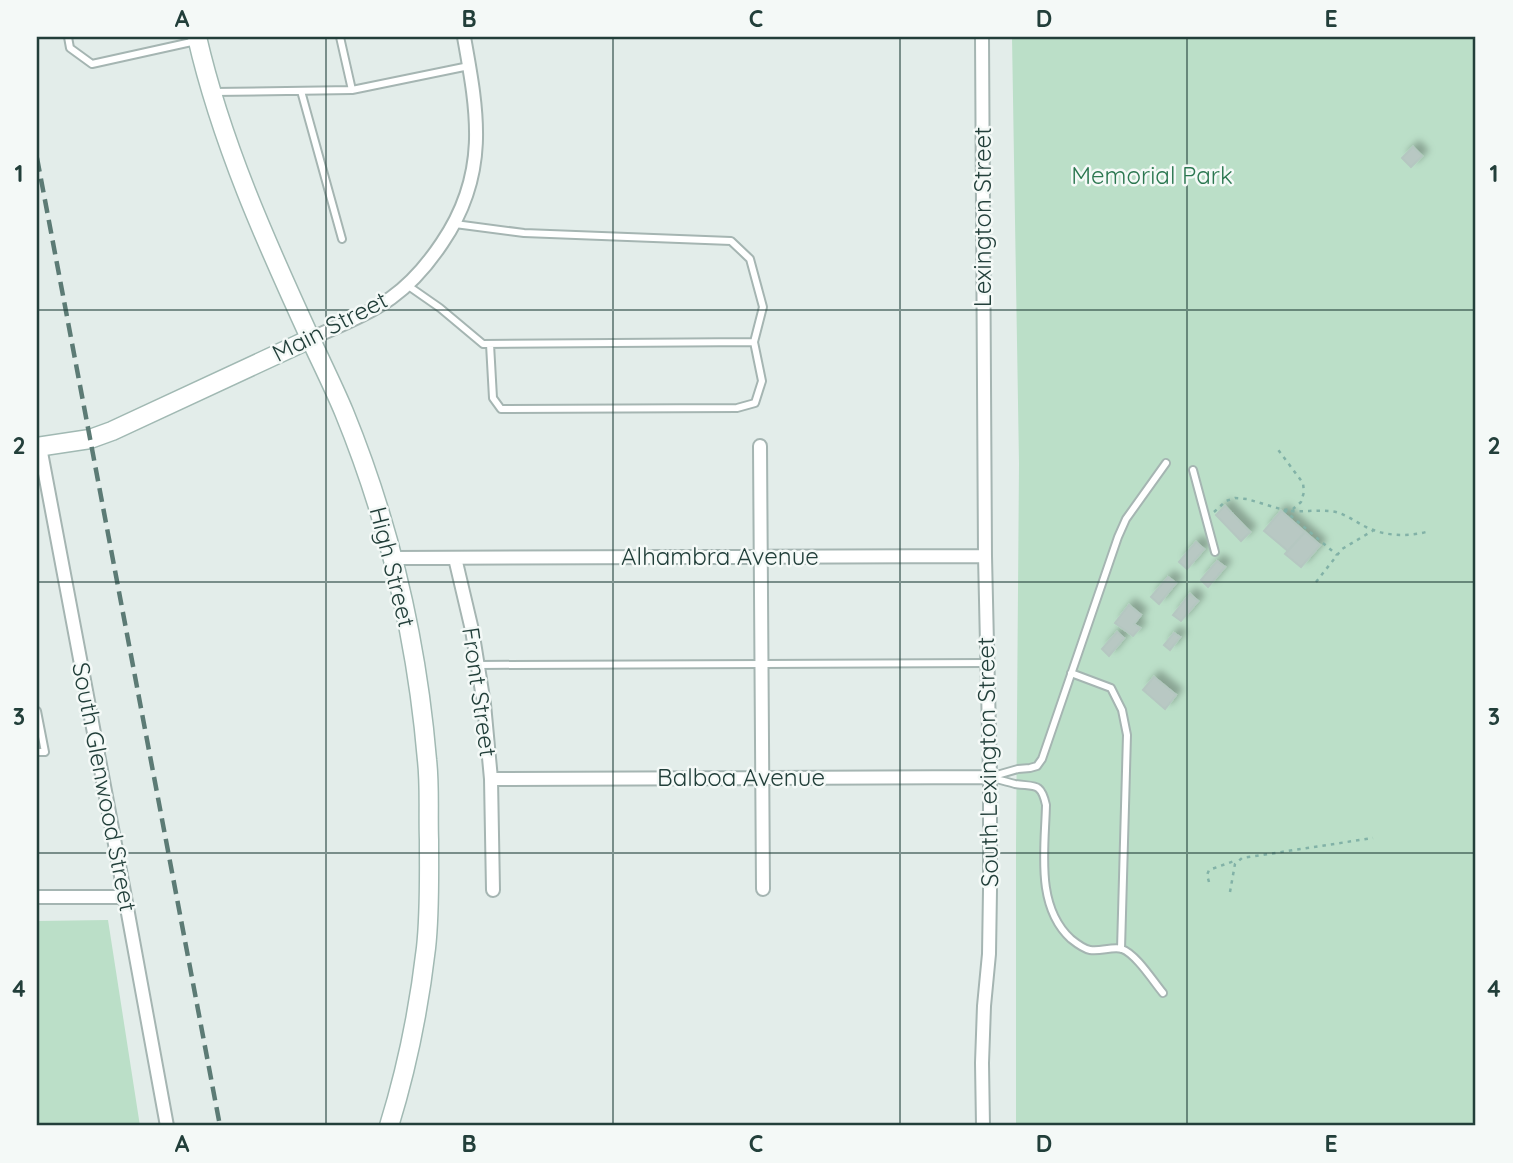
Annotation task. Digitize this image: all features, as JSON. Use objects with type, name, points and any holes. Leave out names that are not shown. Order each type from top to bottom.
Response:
[{"type":"main road","name":"High Street","points":[[197,39],[231,154],[344,412],[371,484],[408,626],[428,763],[429,892],[426,947],[415,1020],[389,1126]]},
{"type":"main road","name":"Main Street","points":[[38,447],[90,439],[112,431],[310,339]]},
{"type":"street","name":"Main Street","points":[[310,339],[376,308],[407,285],[431,260],[455,225],[469,188],[476,158],[476,118],[464,37]]},
{"type":"street","name":"Lexington Street","points":[[982,37],[984,397]]},
{"type":"street","name":"South Lexington Street","points":[[983,1126],[982,1052],[989,954],[990,777],[984,397]]},
{"type":"street","points":[[760,446],[762,889]]},
{"type":"street","name":"South Glenwood Street","points":[[38,447],[167,1126]]},
{"type":"street","name":"Alhambra Avenue","points":[[455,558],[985,556]]},
{"type":"street","points":[[392,558],[455,558]]},
{"type":"street","name":"Front Street","points":[[455,558],[472,630],[484,704],[491,779],[493,890]]},
{"type":"street","name":"Balboa Avenue","points":[[491,779],[990,777]]},
{"type":"street","points":[[37,897],[125,897]]},
{"type":"lane","points":[[68,37],[70,48],[92,64],[197,39]]},
{"type":"lane","points":[[340,37],[352,90]]},
{"type":"lane","points":[[211,92],[352,90],[469,66]]},
{"type":"lane","points":[[301,90],[342,239]]},
{"type":"lane","points":[[455,225],[524,233],[732,241],[750,259],[762,307],[754,342],[762,381],[755,403],[737,408],[501,409],[493,398],[490,344]]},
{"type":"lane","points":[[407,285],[483,344],[754,342]]},
{"type":"lane","points":[[990,777],[1037,766],[1042,759],[1118,537],[1126,519],[1166,464]]},
{"type":"lane","points":[[1193,470],[1215,552]]},
{"type":"lane","points":[[478,665],[988,663]]},
{"type":"lane","points":[[1071,673],[1111,688],[1122,710],[1128,735],[1121,949]]},
{"type":"lane","points":[[37,711],[45,752],[37,752]]},
{"type":"lane","points":[[990,777],[1035,786],[1043,794],[1046,805],[1047,899],[1063,932],[1075,943],[1090,950],[1121,949],[1133,957],[1163,993]]},
{"type":"path","points":[[1276,447],[1303,483],[1301,502],[1293,509],[1284,510]]},
{"type":"path","points":[[1206,519],[1226,501],[1235,498],[1284,510],[1338,513],[1374,530],[1400,535],[1426,532]]},
{"type":"path","points":[[1301,502],[1303,508],[1309,511]]},
{"type":"path","points":[[1284,510],[1337,555]]},
{"type":"path","points":[[1316,582],[1348,545],[1374,530]]},
{"type":"path","points":[[1209,882],[1209,870],[1242,858],[1373,838]]},
{"type":"path","points":[[1230,892],[1235,864],[1242,858]]},
{"type":"green space","name":"Memorial Park","points":[[1012,37],[1476,37],[1476,1126],[1016,1126],[1019,464]]},
{"type":"green space","points":[[108,920],[140,1126],[37,1126],[37,921]]},
{"type":"building","points":[[1413,147],[1422,156],[1411,167],[1402,158]]},
{"type":"building","points":[[1225,506],[1250,532],[1241,541],[1216,515]]},
{"type":"building","points":[[1281,511],[1305,532],[1288,551],[1264,531]]},
{"type":"building","points":[[1305,532],[1320,545],[1301,567],[1285,554]]},
{"type":"building","points":[[1196,542],[1204,549],[1187,569],[1179,562]]},
{"type":"building","points":[[1217,561],[1225,567],[1208,587],[1201,580]]},
{"type":"building","points":[[1168,577],[1176,583],[1159,604],[1151,597]]},
{"type":"building","points":[[1190,594],[1198,601],[1181,621],[1173,615]]},
{"type":"building","points":[[1129,605],[1141,615],[1134,624],[1140,628],[1133,636],[1115,623]]},
{"type":"building","points":[[1117,632],[1124,638],[1109,656],[1102,649]]},
{"type":"building","points":[[1174,633],[1180,637],[1170,650],[1164,645]]},
{"type":"building","points":[[1154,677],[1176,695],[1165,709],[1143,690]]},
{"type":"railway","points":[[37,158],[220,1126]]}]
